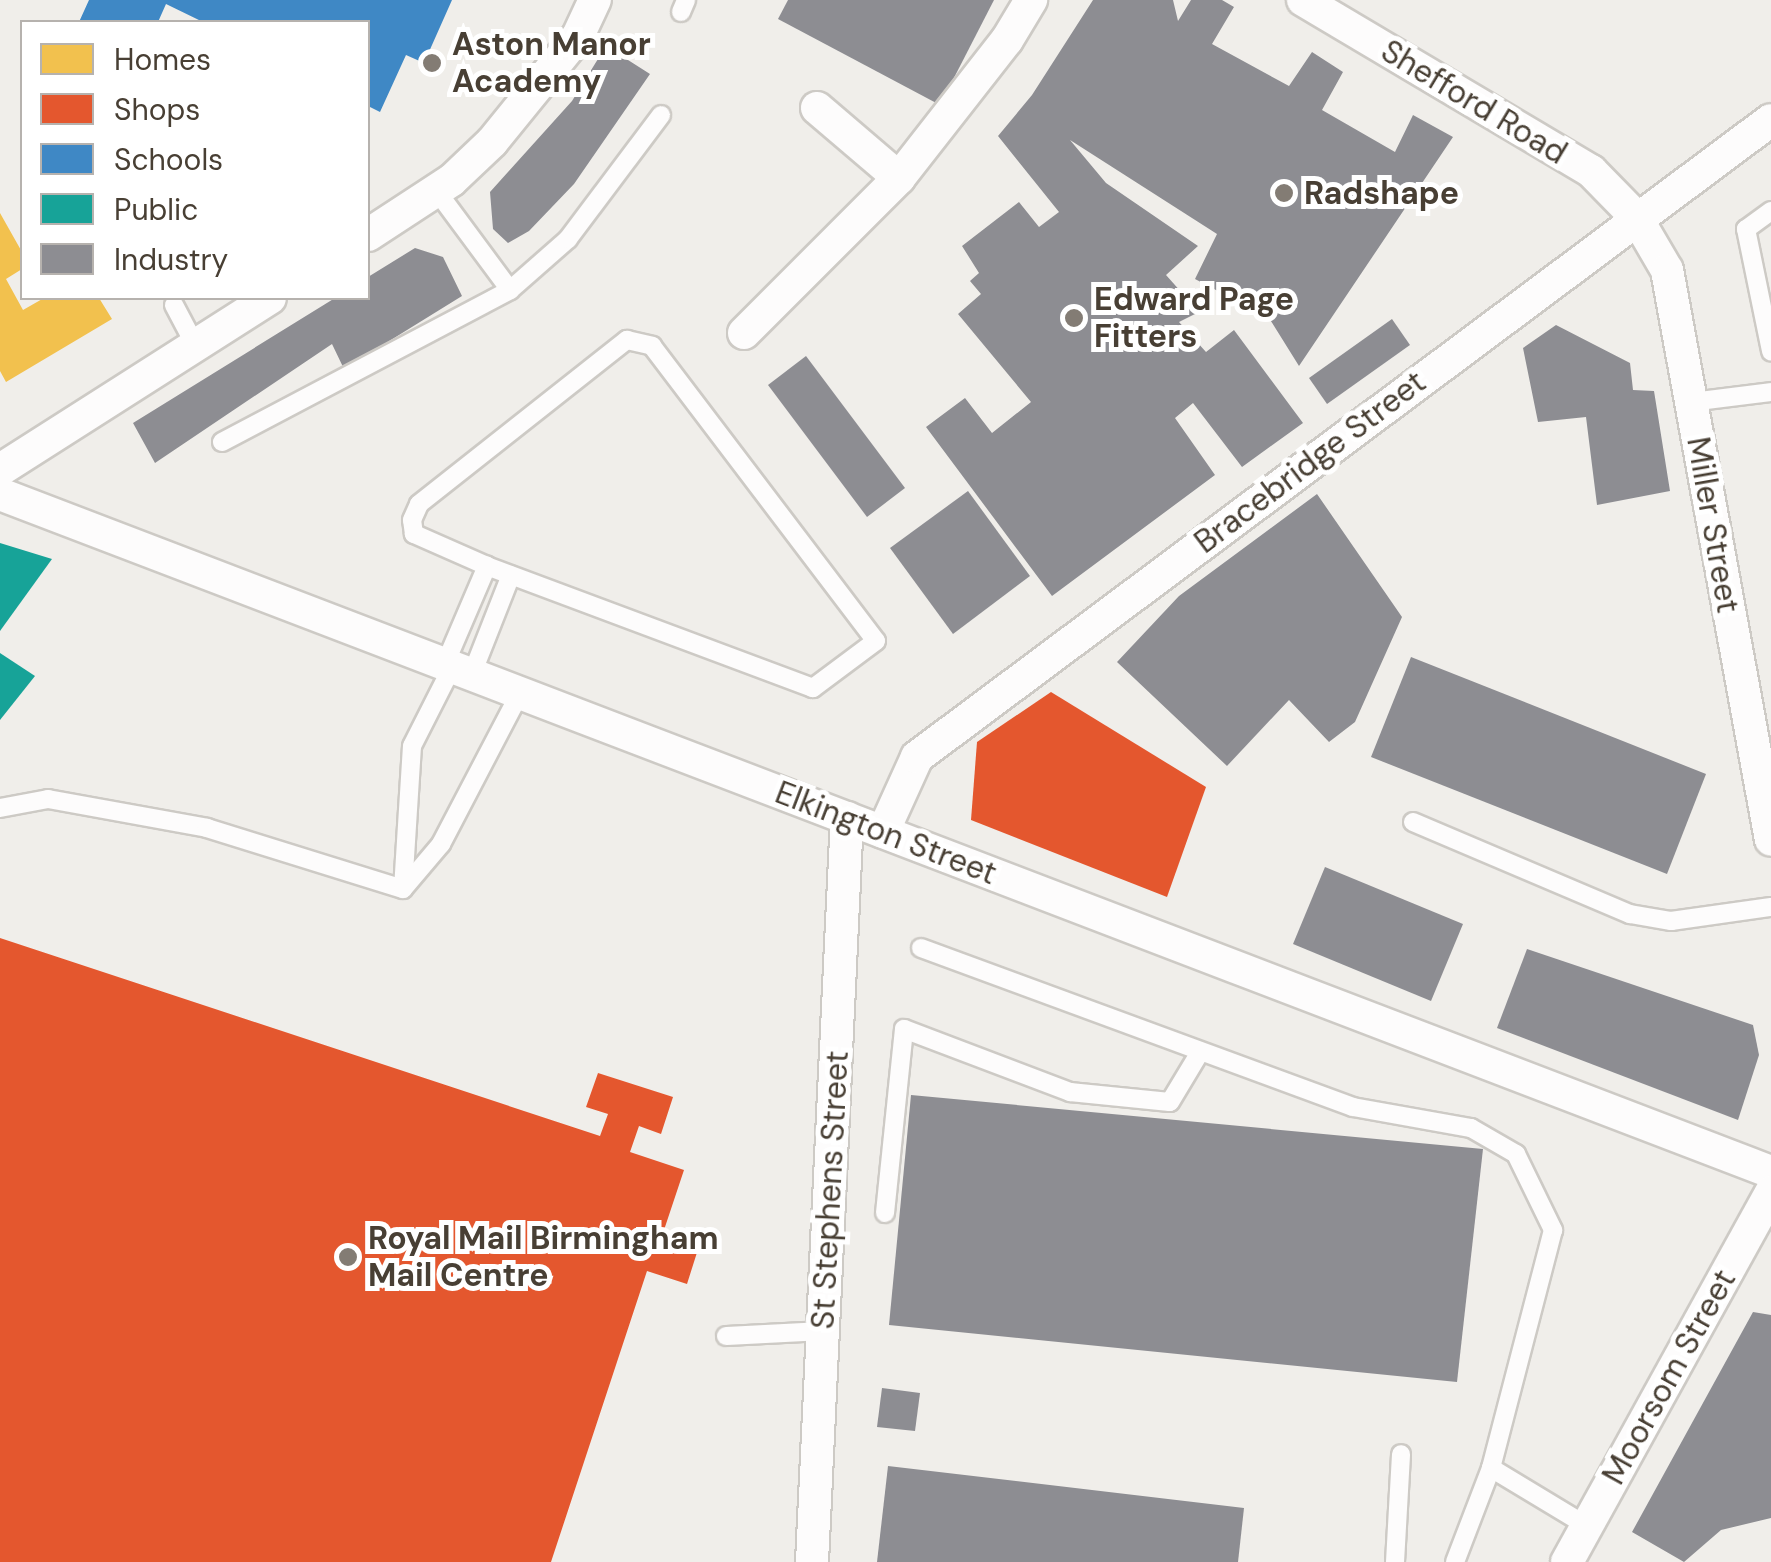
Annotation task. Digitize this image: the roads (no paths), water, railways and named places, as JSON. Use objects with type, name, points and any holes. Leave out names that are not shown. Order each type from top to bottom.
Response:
[{"type":"street","points":[[370,234],[436,190],[492,142],[578,36],[595,0]]},
{"type":"street","points":[[744,333],[900,178],[1008,40],[1031,0]]},
{"type":"street","name":"Shefford Road","points":[[1303,0],[1592,171],[1636,217]]},
{"type":"street","points":[[817,108],[900,178]]},
{"type":"street","name":"Bracebridge Street","points":[[883,832],[917,757],[1771,120]]},
{"type":"street","name":"Miller Street","points":[[1636,217],[1667,270],[1771,840]]},
{"type":"street","points":[[0,470],[267,300]]},
{"type":"street","name":"Elkington Street","points":[[0,494],[1771,1172]]},
{"type":"street","name":"St Stephens Street","points":[[812,1562],[847,818]]},
{"type":"street","name":"Moorsom Street","points":[[1567,1562],[1771,1192]]},
{"type":"lane","points":[[222,442],[510,290],[568,239],[661,116]]},
{"type":"lane","points":[[436,190],[510,290]]},
{"type":"lane","points":[[1771,211],[1746,228],[1771,350]]},
{"type":"lane","points":[[174,305],[194,344]]},
{"type":"lane","points":[[626,340],[652,346],[876,641],[813,688],[487,566],[414,534],[412,520],[419,504],[626,340]]},
{"type":"lane","points":[[1691,402],[1771,392]]},
{"type":"lane","points":[[456,668],[487,566]]},
{"type":"lane","points":[[402,889],[412,746],[511,576]]},
{"type":"lane","points":[[402,889],[440,844],[520,693]]},
{"type":"lane","points":[[0,808],[48,800],[208,828],[402,889]]},
{"type":"lane","points":[[1413,822],[1630,914],[1670,921],[1771,908]]},
{"type":"lane","points":[[921,948],[1354,1107],[1471,1128],[1516,1154],[1553,1230],[1491,1468],[1455,1562]]},
{"type":"lane","points":[[885,1213],[904,1029],[1070,1092],[1170,1102],[1200,1052]]},
{"type":"lane","points":[[726,1336],[824,1330]]},
{"type":"lane","points":[[1395,1562],[1401,1454]]},
{"type":"lane","points":[[1491,1468],[1587,1526]]},
{"type":"place","name":"Aston Manor Academy","points":[[432,63]]},
{"type":"place","name":"Radshape","points":[[1284,193]]},
{"type":"place","name":"Edward Page Fitters","points":[[1074,318]]},
{"type":"place","name":"Royal Mail Birmingham Mail Centre","points":[[348,1257]]}]
